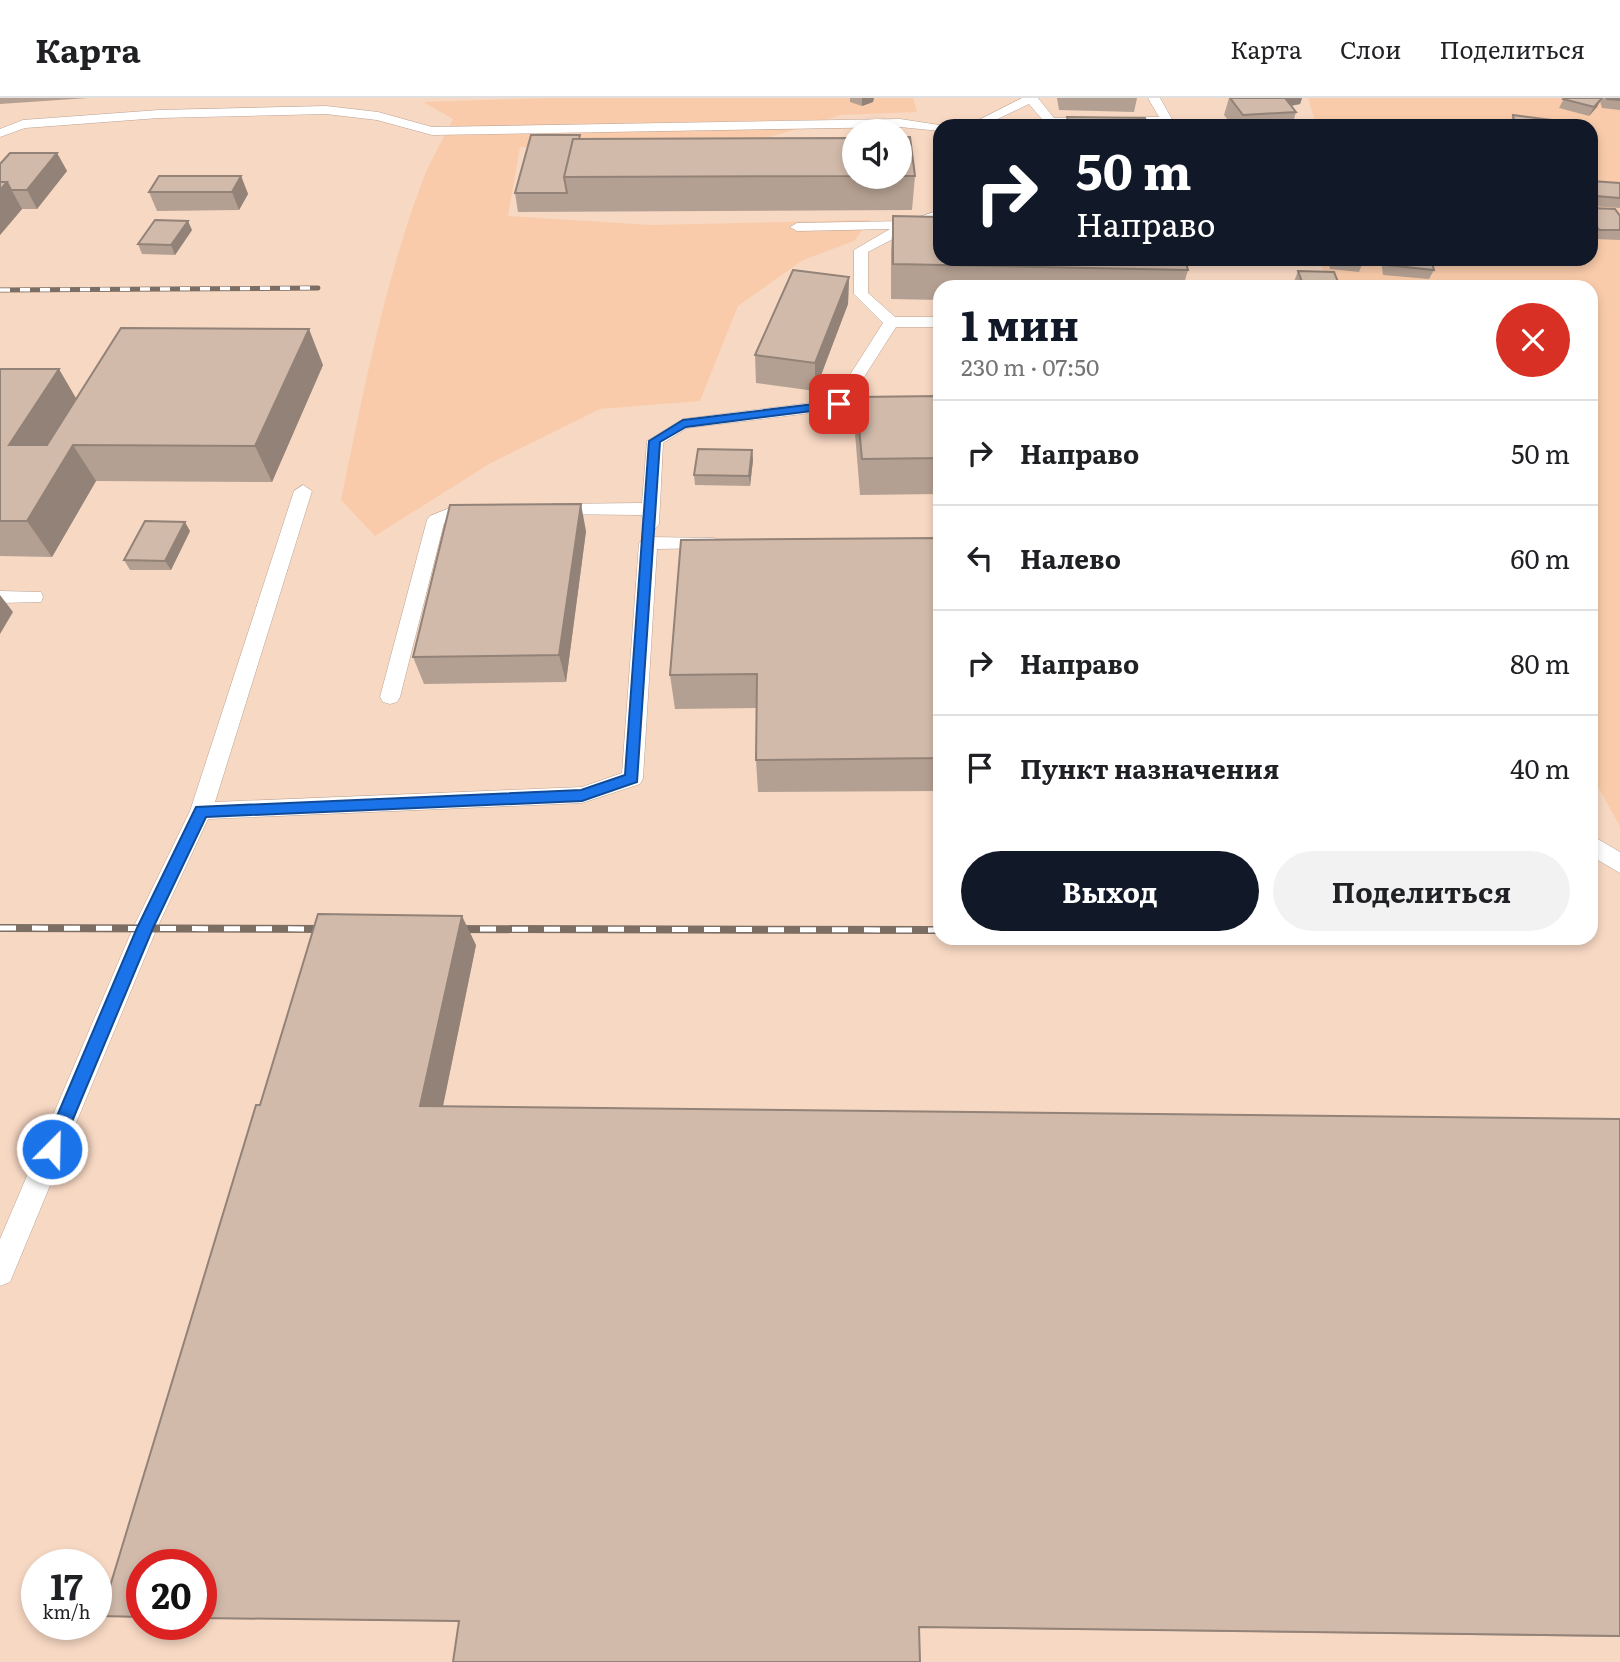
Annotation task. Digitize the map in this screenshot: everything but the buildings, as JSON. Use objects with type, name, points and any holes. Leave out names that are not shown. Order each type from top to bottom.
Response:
[{"type":"lane","points":[[1154,98],[1166,119]]},
{"type":"lane","points":[[988,119],[1032,99],[1047,119]]},
{"type":"lane","points":[[0,133],[23,124],[159,114],[326,110],[378,116],[432,131],[900,123],[933,126]]},
{"type":"lane","points":[[933,216],[909,225],[862,250],[861,294],[891,321],[933,322]]},
{"type":"lane","points":[[797,227],[909,225]]},
{"type":"lane","points":[[839,404],[891,321]]},
{"type":"lane","points":[[201,811],[582,796],[632,778],[655,441],[683,424],[839,404],[864,404]]},
{"type":"lane","points":[[0,1272],[145,928],[201,811],[303,491]]},
{"type":"lane","points":[[540,510],[651,509]]},
{"type":"lane","points":[[390,697],[436,520],[457,511],[498,511]]},
{"type":"lane","points":[[648,542],[732,542]]},
{"type":"lane","points":[[0,597],[34,597]]},
{"type":"lane","points":[[1598,849],[1620,864]]},
{"type":"shaded area","points":[[0,98],[1308,98],[1314,119],[933,119],[933,266],[1321,266],[1328,280],[933,280],[933,945],[1598,945],[1598,787],[1620,827],[1620,1662],[0,1662]]},
{"type":"shaded area","points":[[547,98],[913,98],[917,112],[841,115],[757,141],[694,146],[520,147],[508,216],[650,225],[870,220],[854,241],[803,260],[738,306],[700,401],[600,409],[489,464],[375,536],[341,500],[396,260],[425,174],[453,119],[423,102]]},
{"type":"shaded area","points":[[1308,98],[1620,98],[1620,827],[1598,787],[1598,280],[1328,280],[1321,266],[1598,266],[1598,119],[1314,119]]},
{"type":"railway","points":[[0,290],[318,288]]},
{"type":"railway","points":[[0,928],[332,929]]},
{"type":"railway","points":[[448,929],[933,930]]},
{"type":"route","points":[[52,1149],[145,928],[201,811],[582,796],[632,778],[655,441],[683,424],[839,404]]}]
